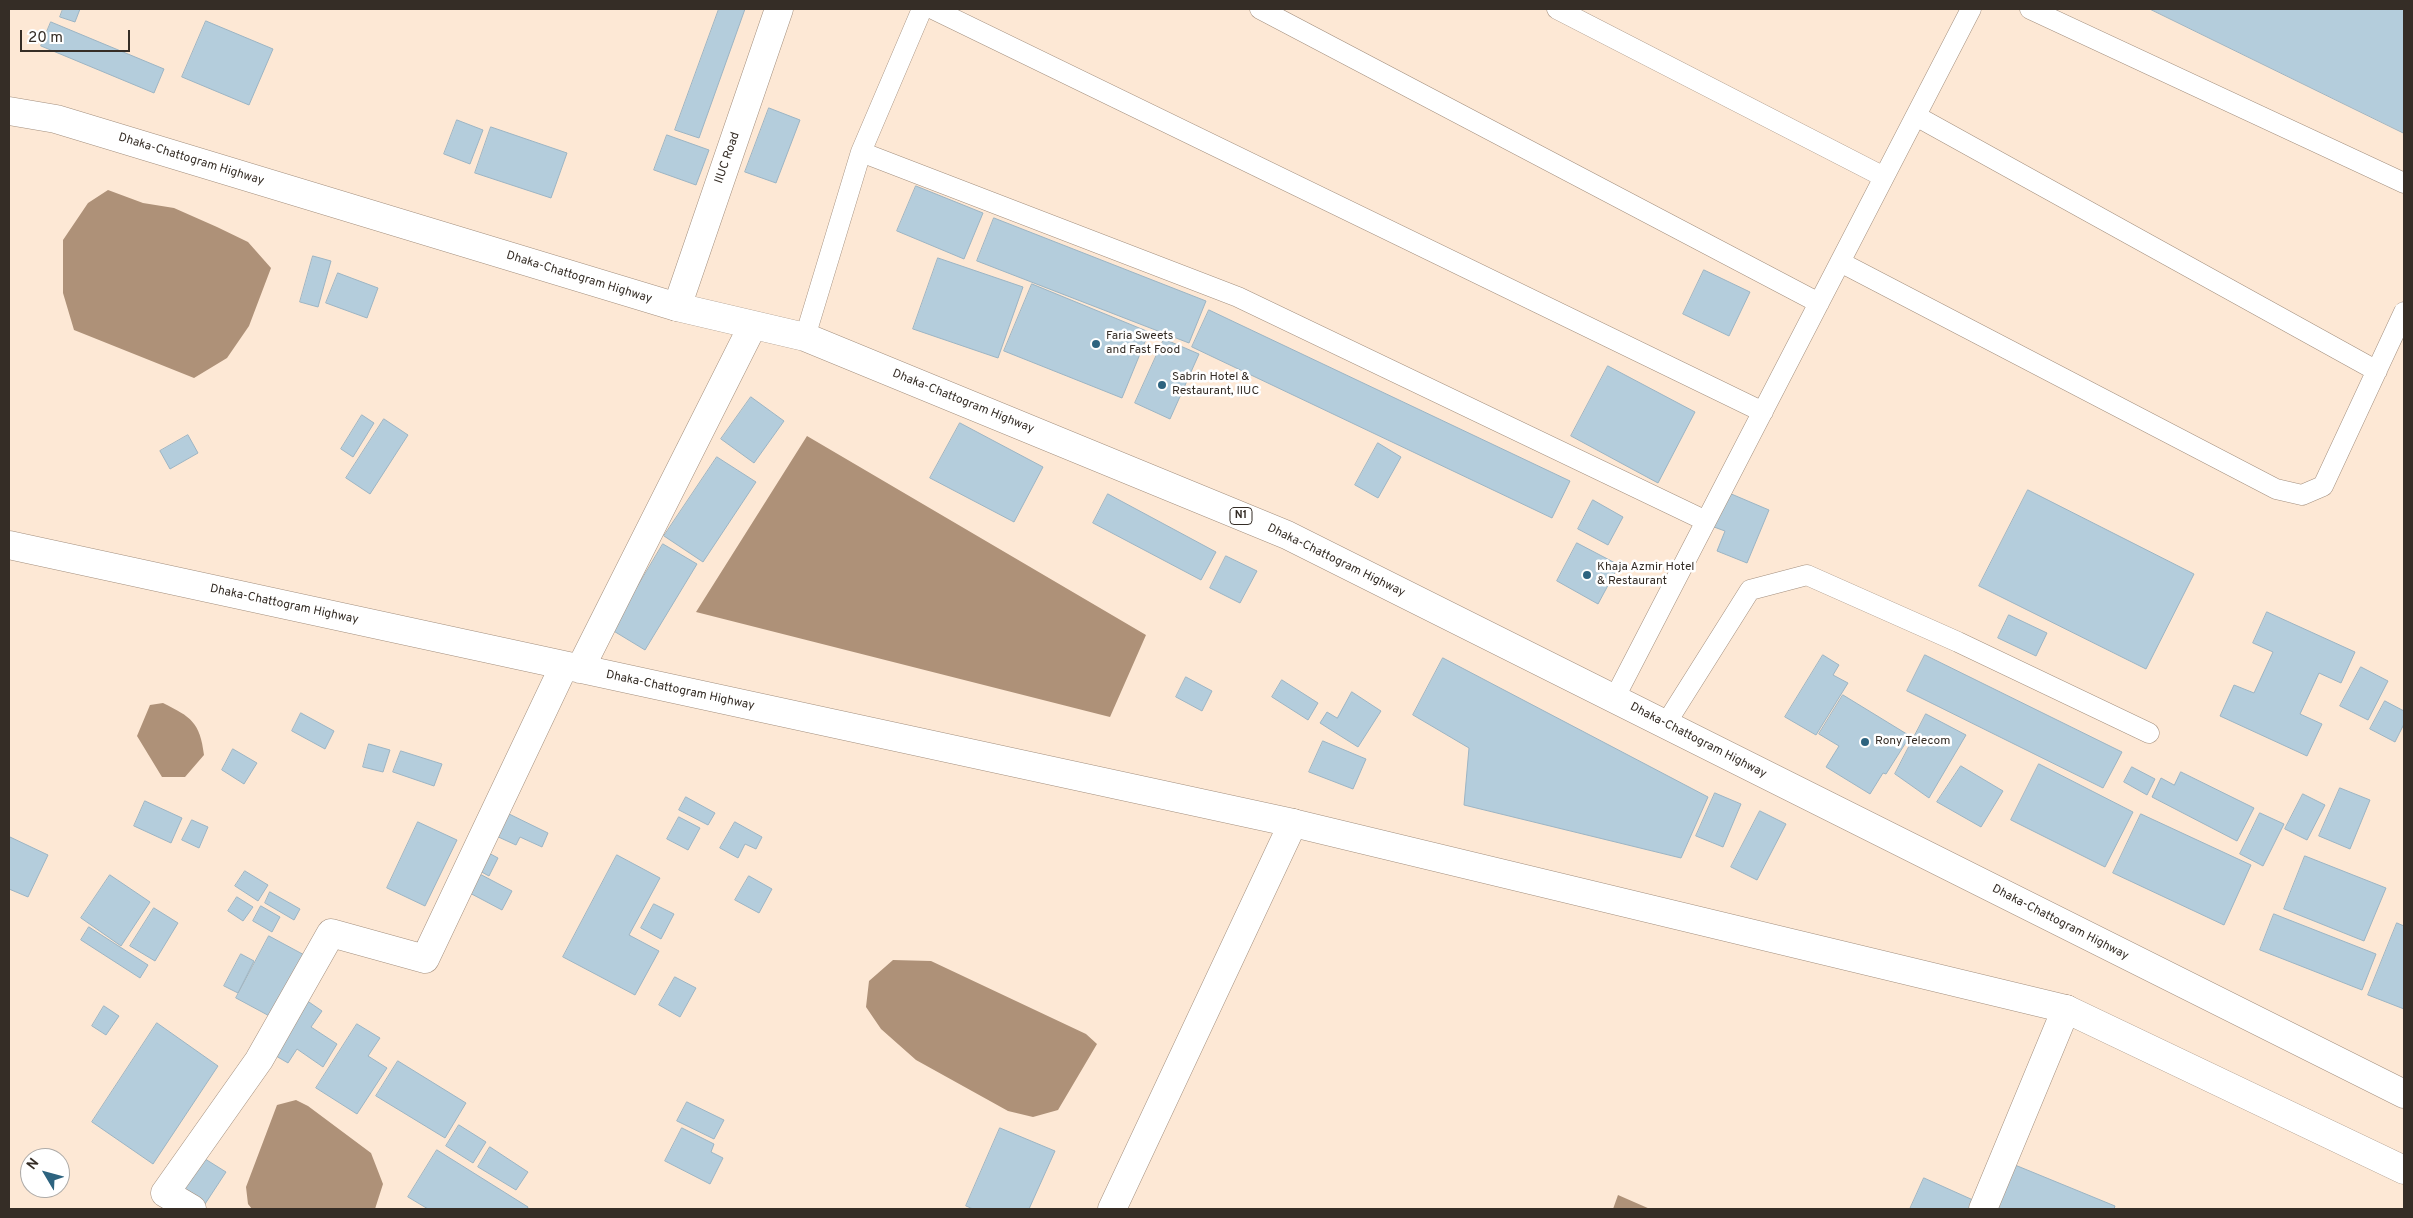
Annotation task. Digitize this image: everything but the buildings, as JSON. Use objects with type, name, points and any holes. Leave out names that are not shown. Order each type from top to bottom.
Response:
[{"type":"main road","name":"IIUC Road","points":[[677,307],[779,9]]},
{"type":"main road","name":"Dhaka-Chattogram Highway","points":[[9,111],[56,119],[677,307],[805,337],[1287,535],[2404,1094]]},
{"type":"main road","points":[[192,1209],[166,1193],[259,1060],[331,933],[425,959],[572,668],[753,324]]},
{"type":"main road","name":"Dhaka-Chattogram Highway","points":[[9,544],[572,668],[1294,823],[2066,1009],[2404,1170]]},
{"type":"main road","points":[[1112,1209],[1294,823]]},
{"type":"main road","points":[[1983,1209],[2066,1009]]},
{"type":"lane","points":[[805,337],[861,152],[922,9]]},
{"type":"lane","points":[[933,9],[1763,412]]},
{"type":"lane","points":[[1260,9],[1819,303]]},
{"type":"lane","points":[[1557,9],[1884,177]]},
{"type":"lane","points":[[1614,699],[1971,9]]},
{"type":"lane","points":[[2030,9],[2404,183]]},
{"type":"lane","points":[[1916,116],[2377,371]]},
{"type":"lane","points":[[861,152],[1238,297],[1706,521]]},
{"type":"lane","points":[[1840,262],[2276,489],[2302,495],[2323,486],[2404,312]]},
{"type":"lane","points":[[1665,724],[1750,590],[1807,575],[1958,642],[2149,733]]},
{"type":"shaded area","points":[[108,190],[143,203],[174,208],[217,227],[248,242],[271,268],[249,326],[227,358],[194,378],[74,330],[63,293],[63,240],[88,203]]},
{"type":"shaded area","points":[[807,436],[1146,635],[1110,717],[696,612]]},
{"type":"shaded area","points":[[163,703],[181,712],[193,722],[200,735],[204,755],[185,777],[162,777],[137,736],[150,705]]},
{"type":"shaded area","points":[[893,960],[931,961],[1086,1034],[1097,1044],[1058,1110],[1033,1117],[1008,1111],[916,1060],[881,1029],[866,1007],[869,981]]},
{"type":"shaded area","points":[[296,1100],[308,1106],[371,1153],[383,1184],[375,1209],[252,1209],[248,1204],[246,1187],[277,1105]]},
{"type":"shaded area","points":[[1618,1195],[1650,1209],[1613,1209]]},
{"type":"place","name":"Faria Sweets and Fast Food","points":[[1096,344]]},
{"type":"place","name":"Sabrin Hotel & Restaurant, IIUC","points":[[1162,385]]},
{"type":"place","name":"Khaja Azmir Hotel & Restaurant","points":[[1587,575]]},
{"type":"place","name":"Rony Telecom","points":[[1865,742]]}]
